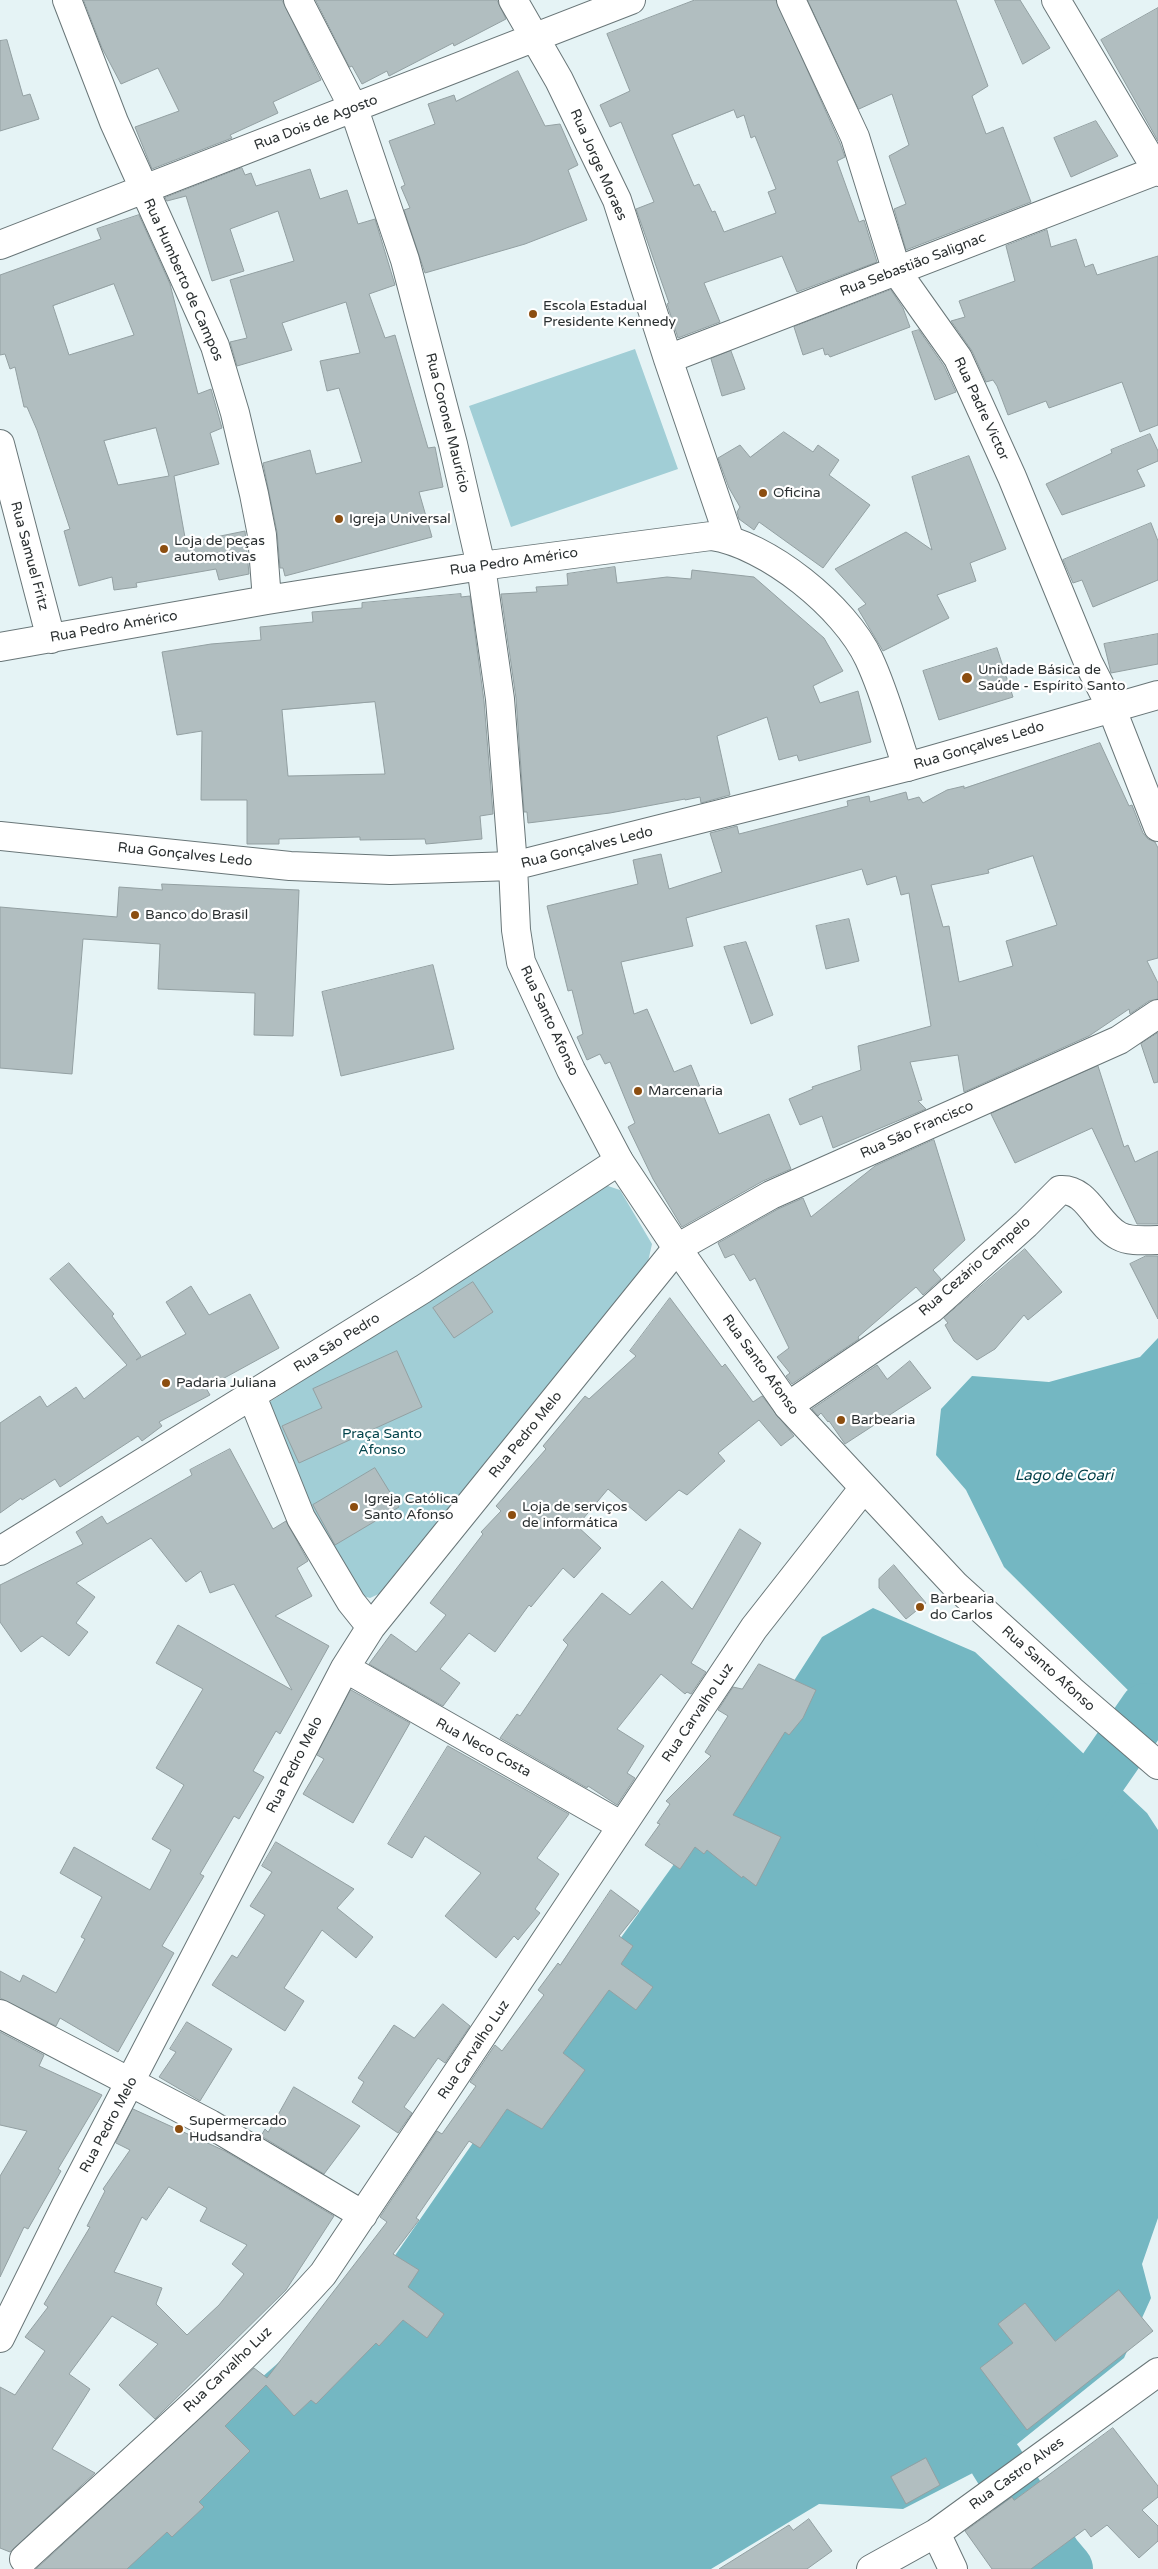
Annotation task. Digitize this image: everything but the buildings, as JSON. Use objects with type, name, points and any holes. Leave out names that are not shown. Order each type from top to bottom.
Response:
[{"type":"street","name":"Rua Humberto de Campos","points":[[67,0],[143,190],[215,346],[235,413],[262,535],[266,600]]},
{"type":"street","name":"Rua Coronel Maurício","points":[[298,0],[354,110],[404,260],[453,444],[481,566],[500,699],[513,866]]},
{"type":"street","name":"Rua Jorge Moraes","points":[[512,0],[559,80],[617,200],[668,359],[729,538]]},
{"type":"street","name":"Rua Dois de Agosto","points":[[0,245],[354,110],[534,36],[631,0]]},
{"type":"street","name":"Rua Padre Victor","points":[[792,0],[855,137],[897,272],[958,358],[1016,486],[1088,662],[1111,706],[1158,827]]},
{"type":"street","points":[[1056,0],[1158,171]]},
{"type":"street","name":"Rua Sebastião Salignac","points":[[668,359],[1158,171]]},
{"type":"street","name":"Rua Samuel Fritz","points":[[0,444],[51,638]]},
{"type":"street","name":"Rua Pedro Américo","points":[[0,647],[266,600],[481,566],[683,538],[711,536],[729,538],[790,570],[814,589],[850,630],[869,658],[907,767]]},
{"type":"street","name":"Rua Gonçalves Ledo","points":[[0,836],[290,866],[390,870],[513,866],[907,767],[1111,706],[1158,695]]},
{"type":"street","name":"Rua Santo Afonso","points":[[513,866],[516,930],[521,962],[572,1070],[619,1161],[677,1248],[788,1406],[863,1489],[956,1586],[1071,1690],[1158,1765]]},
{"type":"street","name":"Rua São Francisco","points":[[677,1248],[771,1195],[1119,1040],[1158,1014]]},
{"type":"street","name":"Rua São Pedro","points":[[0,1550],[423,1289],[619,1161]]},
{"type":"street","name":"Rua Cezário Campelo","points":[[788,1406],[931,1309],[1026,1224],[1060,1190],[1070,1189],[1080,1194],[1094,1215],[1119,1236],[1139,1240],[1158,1240]]},
{"type":"street","name":"Rua Pedro Melo","points":[[0,2338],[67,2203],[131,2084],[345,1668],[371,1627],[677,1248]]},
{"type":"street","points":[[252,1396],[301,1518],[351,1602],[371,1627]]},
{"type":"street","name":"Rua Carvalho Luz","points":[[24,2559],[182,2415],[287,2314],[323,2274],[754,1628],[863,1489]]},
{"type":"street","name":"Rua Neco Costa","points":[[345,1668],[622,1826]]},
{"type":"street","points":[[0,2014],[210,2124],[363,2215]]},
{"type":"street","name":"Rua Castro Alves","points":[[872,2569],[936,2533],[1158,2372]]},
{"type":"street","points":[[936,2533],[953,2569]]},
{"type":"green space","points":[[635,349],[678,469],[511,527],[469,406]]},
{"type":"green space","name":"Praça Santo Afonso","points":[[605,1185],[620,1190],[652,1244],[647,1266],[381,1593],[370,1598],[357,1594],[307,1516],[268,1403]]},
{"type":"water","name":"Lago de Coari","points":[[1158,1338],[1158,1720],[1004,1567],[966,1490],[936,1455],[941,1409],[972,1376],[1049,1382],[1140,1357]]},
{"type":"water","points":[[873,1608],[975,1652],[1147,1813],[1158,1830],[1158,2218],[1142,2264],[1151,2298],[1124,2358],[996,2461],[903,2509],[819,2504],[711,2569],[87,2569],[193,2438],[387,2267],[477,2137],[695,1835],[822,1637]]},
{"type":"waterway","points":[[1061,1833],[1146,1710]]},
{"type":"waterway","points":[[996,2461],[1055,2556],[1066,2569]]},
{"type":"place","name":"Escola Estadual Presidente Kennedy","points":[[533,314]]},
{"type":"place","name":"Oficina","points":[[763,493]]},
{"type":"place","name":"Igreja Universal","points":[[339,519]]},
{"type":"place","name":"Loja de peças automotivas","points":[[164,549]]},
{"type":"place","name":"Unidade Básica de Saúde - Espírito Santo","points":[[967,678]]},
{"type":"place","name":"Banco do Brasil","points":[[135,915]]},
{"type":"place","name":"Marcenaria","points":[[638,1091]]},
{"type":"place","name":"Padaria Juliana","points":[[166,1383]]},
{"type":"place","name":"Barbearia","points":[[841,1420]]},
{"type":"place","name":"Igreja Católica Santo Afonso","points":[[354,1507]]},
{"type":"place","name":"Loja de serviços de informática","points":[[512,1515]]},
{"type":"place","name":"Barbearia do Carlos","points":[[920,1607]]},
{"type":"place","name":"Supermercado Hudsandra","points":[[179,2129]]}]
